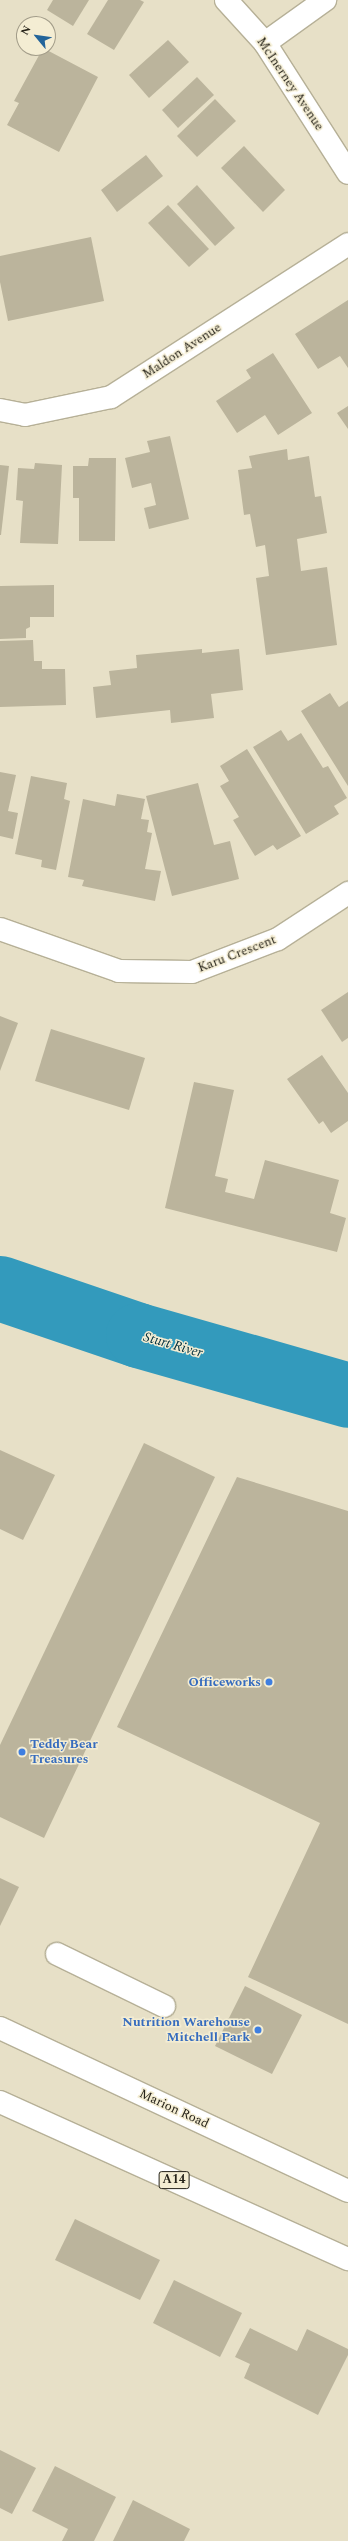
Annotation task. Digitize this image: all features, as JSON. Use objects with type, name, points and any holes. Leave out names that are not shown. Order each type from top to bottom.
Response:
[{"type":"street","name":"McInerney Avenue","points":[[226,0],[265,43],[348,173]]},
{"type":"street","points":[[265,43],[325,0]]},
{"type":"street","name":"Maldon Avenue","points":[[0,410],[25,415],[110,397],[348,244]]},
{"type":"street","name":"Karu Crescent","points":[[0,929],[119,971],[192,972],[278,939],[348,893]]},
{"type":"street","points":[[57,1954],[164,2006]]},
{"type":"street","name":"Marion Road","points":[[0,2028],[348,2191]]},
{"type":"street","name":"A14","points":[[0,2102],[348,2259]]},
{"type":"building","points":[[53,0],[89,0],[73,26],[47,10]]},
{"type":"building","points":[[108,0],[140,0],[144,2],[114,50],[87,34]]},
{"type":"building","points":[[168,40],[189,62],[149,98],[129,75]]},
{"type":"building","points":[[56,55],[98,77],[59,152],[7,125],[19,103],[14,101],[39,56]]},
{"type":"building","points":[[197,77],[214,95],[178,128],[162,110]]},
{"type":"building","points":[[215,99],[236,121],[197,157],[177,136]]},
{"type":"building","points":[[244,146],[285,190],[263,212],[221,168]]},
{"type":"building","points":[[146,155],[163,176],[117,212],[101,190]]},
{"type":"building","points":[[197,185],[235,228],[215,246],[177,204]]},
{"type":"building","points":[[168,205],[209,249],[189,267],[148,223]]},
{"type":"building","points":[[91,237],[104,301],[8,321],[0,282],[0,256]]},
{"type":"building","points":[[348,300],[348,368],[340,356],[318,369],[295,334]]},
{"type":"building","points":[[273,353],[312,413],[278,435],[265,415],[237,433],[216,401],[251,378],[246,370]]},
{"type":"building","points":[[348,406],[348,429],[337,413]]},
{"type":"building","points":[[170,436],[189,519],[149,529],[144,508],[156,505],[151,483],[132,488],[125,458],[150,452],[147,441]]},
{"type":"building","points":[[287,449],[288,460],[309,456],[315,497],[321,496],[327,533],[297,539],[301,571],[327,567],[337,645],[266,655],[256,578],[269,576],[265,545],[256,547],[250,514],[244,515],[238,470],[252,468],[249,456]]},
{"type":"building","points":[[89,458],[116,458],[115,541],[79,541],[79,498],[73,498],[73,466],[88,466]]},
{"type":"building","points":[[35,463],[62,465],[58,544],[20,543],[23,501],[16,500],[18,468],[34,469]]},
{"type":"building","points":[[0,465],[9,466],[1,535],[0,535]]},
{"type":"building","points":[[54,585],[54,617],[30,617],[30,627],[26,629],[26,638],[0,639],[0,586]]},
{"type":"building","points":[[33,640],[34,661],[42,661],[42,669],[65,669],[66,705],[0,707],[0,641]]},
{"type":"building","points":[[202,649],[202,653],[239,649],[243,690],[211,694],[214,718],[171,723],[170,710],[96,718],[93,687],[111,685],[109,671],[137,668],[136,655]]},
{"type":"building","points":[[330,693],[339,707],[348,701],[348,786],[301,711]]},
{"type":"building","points":[[281,730],[288,741],[301,733],[323,768],[328,766],[347,798],[334,806],[339,814],[306,834],[253,747]]},
{"type":"building","points":[[247,749],[301,836],[277,850],[273,845],[255,856],[233,820],[239,817],[220,786],[229,781],[220,766]]},
{"type":"building","points":[[0,772],[16,775],[8,811],[18,813],[13,839],[0,836]]},
{"type":"building","points":[[31,776],[67,783],[64,799],[70,801],[56,870],[41,867],[42,860],[15,854]]},
{"type":"building","points":[[198,783],[214,845],[230,841],[239,879],[172,896],[146,796]]},
{"type":"building","points":[[117,794],[145,799],[141,819],[149,820],[147,832],[152,833],[145,869],[161,871],[155,901],[82,886],[84,880],[68,877],[83,799],[115,806]]},
{"type":"building","points":[[348,992],[348,1038],[342,1042],[321,1010]]},
{"type":"building","points":[[0,1016],[18,1023],[0,1071]]},
{"type":"building","points":[[51,1029],[145,1058],[129,1110],[35,1081]]},
{"type":"building","points":[[322,1055],[348,1093],[348,1121],[331,1133],[323,1121],[319,1124],[287,1079]]},
{"type":"building","points":[[194,1082],[234,1090],[215,1176],[228,1179],[225,1192],[254,1199],[265,1160],[339,1180],[330,1213],[346,1218],[337,1252],[165,1208]]},
{"type":"building","points":[[144,1443],[215,1477],[44,1838],[0,1817],[0,1745]]},
{"type":"building","points":[[0,1450],[55,1475],[23,1540],[0,1529]]},
{"type":"building","points":[[237,1477],[348,1511],[348,2024],[248,1977],[320,1823],[117,1727]]},
{"type":"building","points":[[0,1878],[19,1887],[0,1926]]},
{"type":"building","name":"Nutrition Warehouse Mitchell Park","points":[[245,1986],[302,2015],[272,2074],[215,2046]]},
{"type":"building","points":[[75,2219],[160,2260],[140,2300],[55,2260]]},
{"type":"building","points":[[174,2280],[242,2313],[220,2357],[153,2323]]},
{"type":"building","points":[[250,2328],[297,2351],[307,2329],[348,2349],[348,2355],[318,2415],[244,2378],[250,2364],[235,2357]]},
{"type":"building","points":[[0,2450],[36,2468],[12,2514],[0,2508]]},
{"type":"building","points":[[55,2466],[116,2497],[94,2541],[62,2541],[68,2529],[32,2511]]},
{"type":"building","points":[[133,2500],[190,2529],[184,2541],[113,2541]]},
{"type":"waterway","name":"Sturt River","points":[[0,1288],[138,1335],[348,1395]]},
{"type":"place","name":"Officeworks","points":[[269,1682]]},
{"type":"place","name":"Teddy Bear Treasures","points":[[22,1752]]},
{"type":"place","name":"Nutrition Warehouse Mitchell Park","points":[[258,2030]]}]
